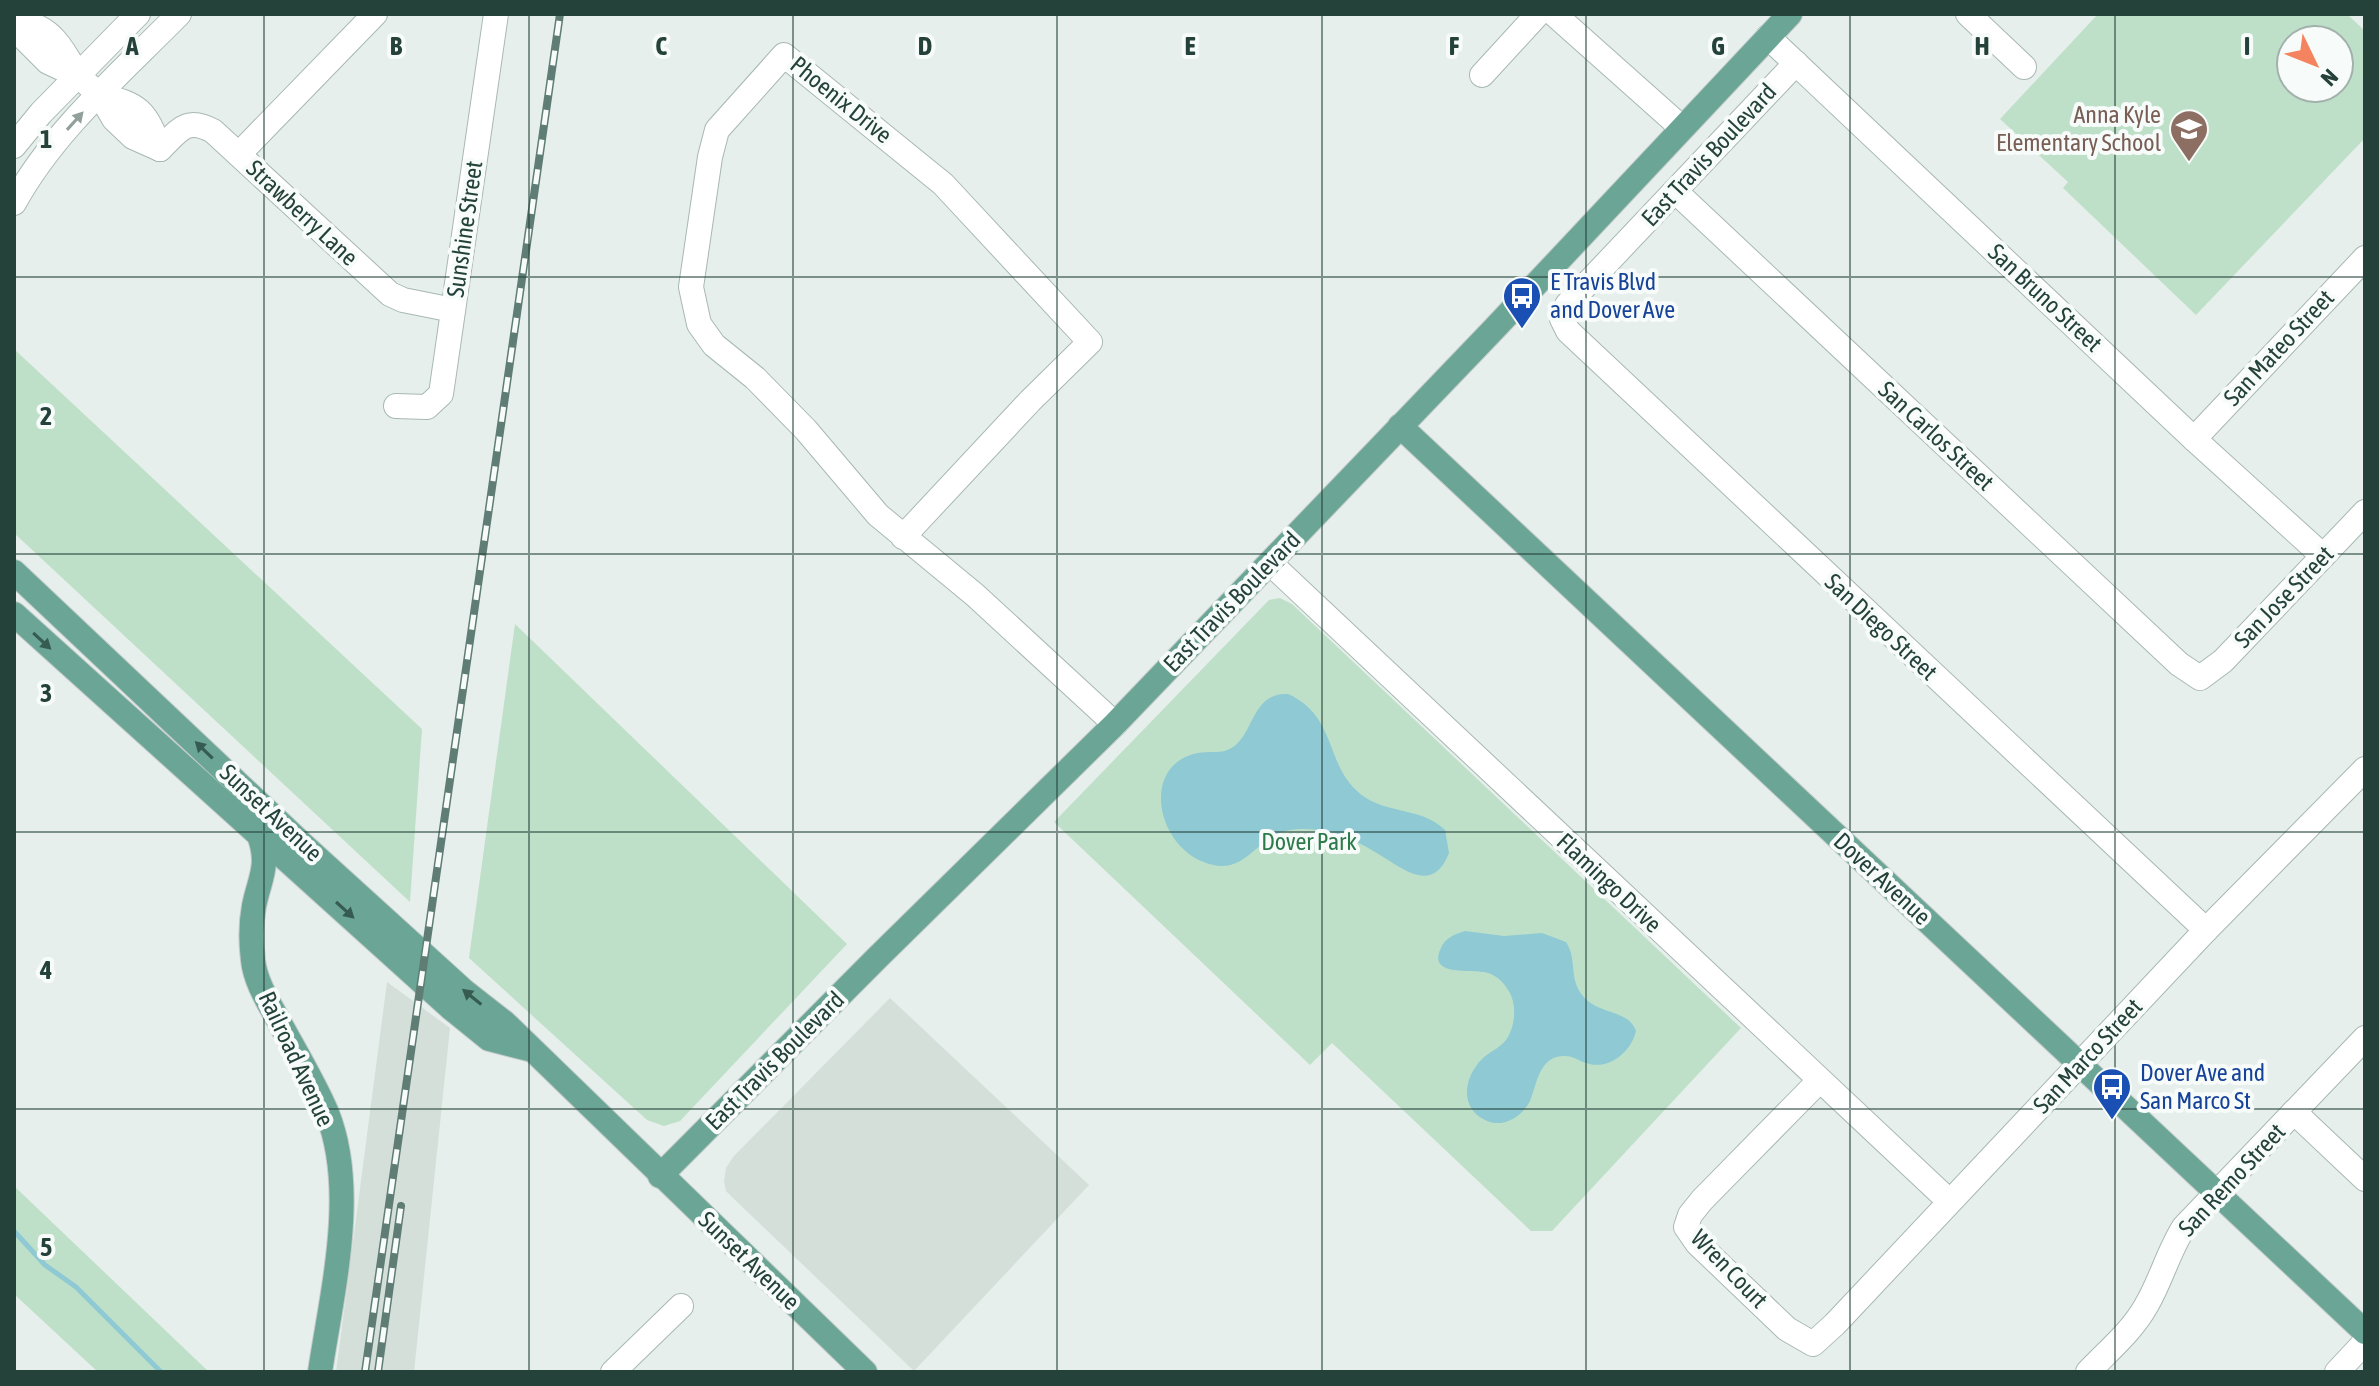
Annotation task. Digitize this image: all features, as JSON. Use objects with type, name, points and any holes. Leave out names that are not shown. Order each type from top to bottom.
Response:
[{"type":"main road","name":"East Travis Boulevard","points":[[660,1176],[1115,724],[1790,14]]},
{"type":"main road","name":"Dover Avenue","points":[[1400,426],[2365,1332]]},
{"type":"main road","name":"Sunset Avenue","points":[[14,572],[294,850],[505,1023],[865,1372]]},
{"type":"main road","name":"Sunset Avenue","points":[[14,614],[259,835],[294,850]]},
{"type":"main road","name":"Railroad Avenue","points":[[259,835],[265,867],[254,905],[253,962],[265,995],[327,1115],[339,1160],[339,1243],[320,1372]]},
{"type":"main road","points":[[260,889],[294,850]]},
{"type":"street","points":[[14,146],[138,14]]},
{"type":"street","points":[[14,203],[41,159],[179,14]]},
{"type":"street","points":[[239,154],[375,14]]},
{"type":"street","name":"Sunshine Street","points":[[396,406],[427,407],[441,394],[496,14]]},
{"type":"street","points":[[1482,75],[1538,14]]},
{"type":"street","points":[[1554,14],[1682,128]]},
{"type":"street","points":[[1969,14],[2024,67]]},
{"type":"street","name":"Strawberry Lane","points":[[19,19],[38,25],[62,47],[78,76],[100,95],[114,119],[133,137],[160,149],[184,126],[200,124],[213,131],[390,294],[403,300],[453,310]]},
{"type":"street","name":"San Bruno Street","points":[[1768,37],[2194,439],[2323,556]]},
{"type":"street","name":"Phoenix Drive","points":[[903,537],[1030,401],[1090,342],[943,184],[784,55],[717,130],[710,157],[691,287],[699,324],[714,345],[755,378],[806,430],[878,515],[903,537],[975,595],[1115,724]]},
{"type":"street","name":"East Travis Boulevard","points":[[1562,319],[1567,305],[1796,63]]},
{"type":"street","name":"San Carlos Street","points":[[1675,191],[2179,664],[2200,678]]},
{"type":"street","name":"San Mateo Street","points":[[2194,439],[2365,258]]},
{"type":"street","name":"San Diego Street","points":[[1562,319],[1568,331],[1634,394],[2206,930]]},
{"type":"street","name":"San Jose Street","points":[[2200,678],[2223,661],[2365,512]]},
{"type":"street","name":"Flamingo Drive","points":[[1270,563],[1949,1201]]},
{"type":"street","name":"San Marco Street","points":[[1813,1344],[2206,930],[2365,769]]},
{"type":"street","name":"San Remo Street","points":[[2088,1372],[2147,1306],[2172,1246],[2184,1227],[2365,1038]]},
{"type":"street","name":"Wren Court","points":[[1813,1344],[1787,1329],[1697,1243],[1686,1227],[1690,1215],[1702,1200],[1819,1081]]},
{"type":"street","points":[[2294,1112],[2365,1179]]},
{"type":"street","points":[[613,1372],[681,1306]]},
{"type":"street","points":[[2337,1372],[2365,1342]]},
{"type":"shaded area","points":[[387,982],[450,1028],[414,1372],[336,1372]]},
{"type":"shaded area","points":[[890,998],[1089,1185],[914,1371],[726,1191],[724,1181],[726,1168],[733,1157]]},
{"type":"green space","name":"Anna Kyle Elementary School","points":[[2098,14],[2347,14],[2365,31],[2365,138],[2196,315],[2063,188],[2068,182],[2000,119]]},
{"type":"green space","points":[[14,349],[422,729],[410,902],[14,533]]},
{"type":"green space","name":"Dover Park","points":[[1280,598],[1292,604],[1741,1028],[1552,1231],[1531,1231],[1332,1043],[1310,1065],[1054,822],[1269,600]]},
{"type":"green space","points":[[515,624],[847,944],[680,1121],[664,1126],[647,1120],[469,958]]},
{"type":"green space","points":[[14,1186],[209,1372],[98,1372],[14,1294]]},
{"type":"water","points":[[1288,694],[1314,714],[1346,778],[1355,789],[1377,803],[1424,817],[1445,830],[1449,853],[1434,873],[1425,876],[1415,874],[1348,838],[1313,829],[1282,832],[1245,858],[1227,866],[1201,861],[1184,849],[1171,833],[1163,815],[1161,796],[1165,779],[1174,764],[1191,755],[1228,750],[1238,744],[1264,702],[1274,696]]},
{"type":"water","points":[[1465,931],[1504,936],[1542,933],[1566,942],[1581,994],[1594,1005],[1622,1016],[1633,1025],[1636,1031],[1629,1046],[1618,1058],[1603,1064],[1595,1065],[1566,1056],[1549,1061],[1537,1080],[1530,1101],[1517,1116],[1498,1123],[1485,1120],[1471,1108],[1468,1083],[1482,1059],[1506,1040],[1514,1011],[1510,993],[1495,976],[1454,970],[1440,964],[1438,957],[1443,945],[1451,937]]},
{"type":"waterway","points":[[14,1231],[45,1265],[76,1287],[161,1372]]},
{"type":"railway","points":[[365,1372],[560,14]]},
{"type":"railway","points":[[378,1372],[401,1206]]},
{"type":"place","name":"Anna Kyle Elementary School","points":[[2189,163]]},
{"type":"place","name":"E Travis Blvd and Dover Ave","points":[[1522,330]]},
{"type":"place","name":"Dover Ave and San Marco St","points":[[2112,1121]]}]
